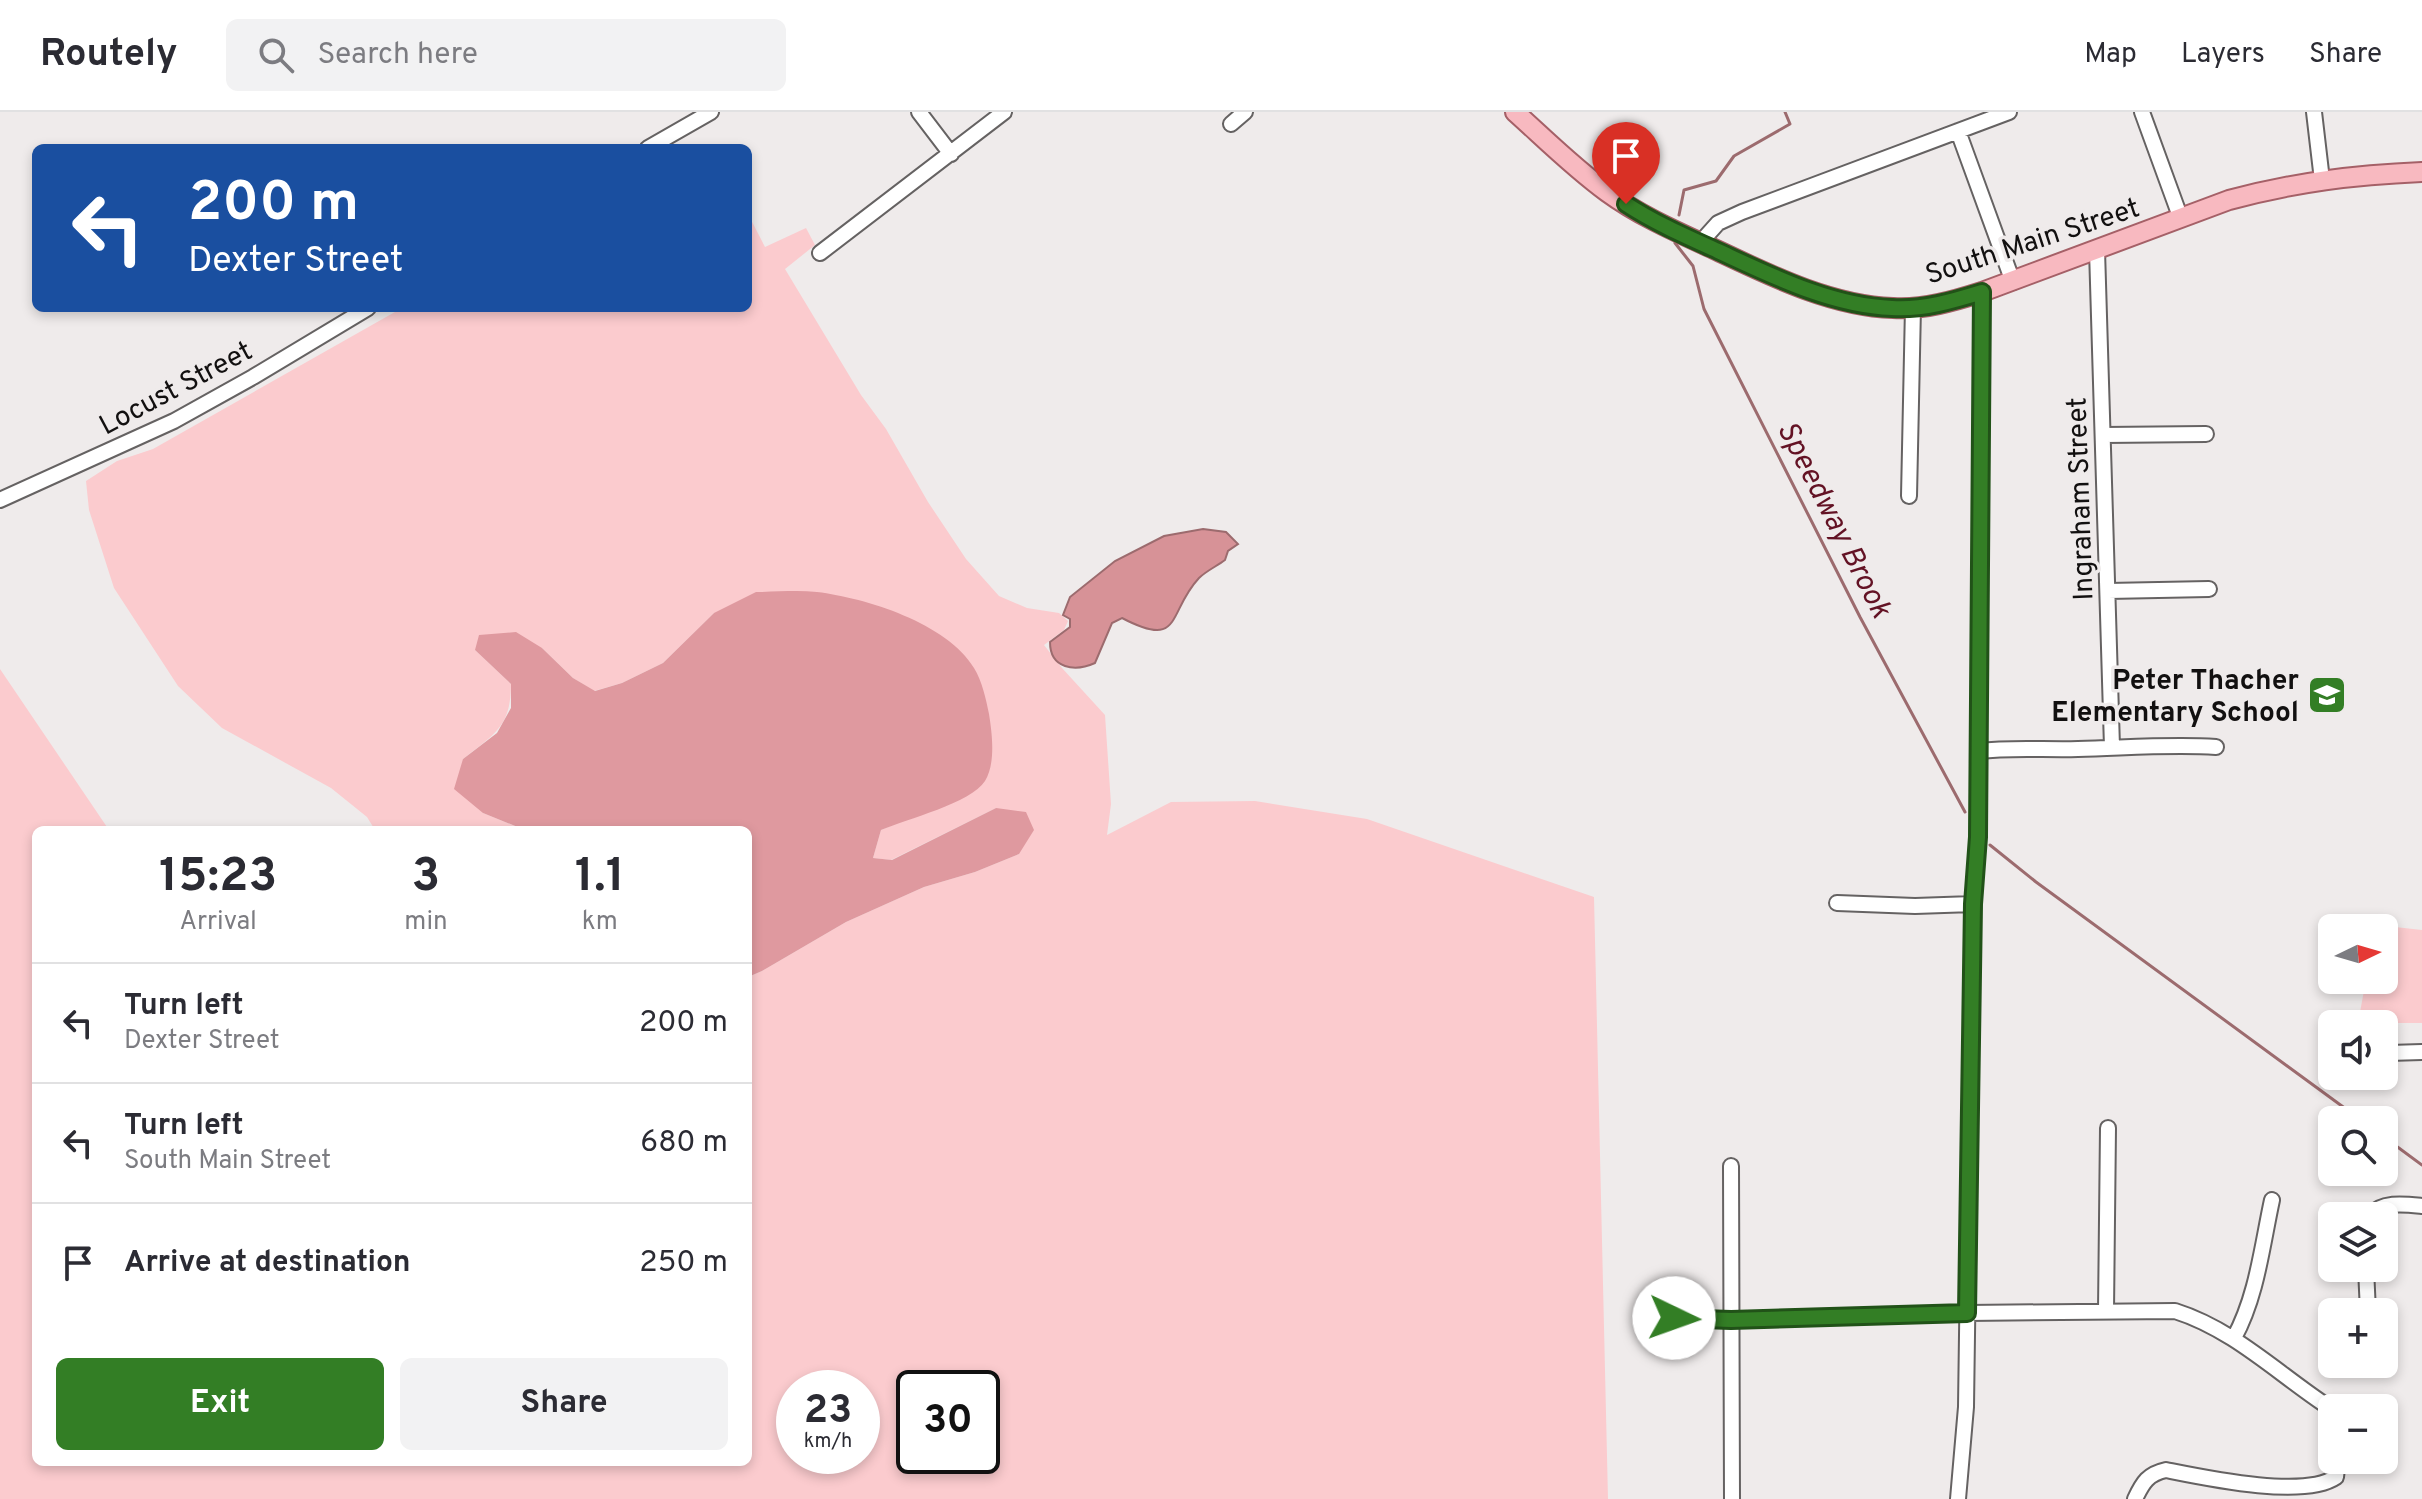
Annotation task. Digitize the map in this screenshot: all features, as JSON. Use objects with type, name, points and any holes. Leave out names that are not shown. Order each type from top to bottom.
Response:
[{"type":"main road","name":"South Main Street","points":[[1515,112],[1608,193],[1643,215],[1749,266],[1842,300],[1876,307],[1941,304],[1982,292],[2229,200],[2291,184],[2422,172]]},
{"type":"street","points":[[655,144],[711,112]]},
{"type":"street","points":[[919,112],[951,154]]},
{"type":"street","points":[[820,253],[1004,112]]},
{"type":"street","points":[[1231,124],[1245,112]]},
{"type":"street","points":[[1700,243],[1718,223],[1742,212],[2009,112]]},
{"type":"street","points":[[2142,112],[2181,219]]},
{"type":"street","points":[[2314,112],[2322,180]]},
{"type":"street","points":[[1958,131],[2013,282]]},
{"type":"street","name":"Ingraham Street","points":[[2097,250],[2112,747]]},
{"type":"street","points":[[1958,1499],[1966,1407],[1973,904],[1978,837],[1982,292]]},
{"type":"street","points":[[1909,496],[1913,307]]},
{"type":"street","name":"Locust Street","points":[[0,500],[174,421],[361,312]]},
{"type":"street","points":[[2104,435],[2206,434]]},
{"type":"street","points":[[2108,591],[2209,589]]},
{"type":"street","points":[[1979,751],[2006,747],[2216,747]]},
{"type":"street","points":[[1837,903],[1915,906],[1973,904]]},
{"type":"street","points":[[2398,1053],[2422,1052]]},
{"type":"street","points":[[2106,1311],[2108,1128]]},
{"type":"street","points":[[1731,1166],[1732,1499]]},
{"type":"street","points":[[2234,1338],[2245,1318],[2252,1295],[2272,1200]]},
{"type":"street","points":[[2398,1205],[2422,1206]]},
{"type":"street","points":[[1674,1318],[1731,1320],[2175,1311],[2197,1318],[2234,1338],[2318,1400]]},
{"type":"street","points":[[2135,1499],[2152,1473],[2166,1470],[2261,1488],[2311,1488],[2327,1485],[2336,1474]]},
{"type":"shaded area","points":[[752,222],[765,247],[806,228],[815,245],[785,269],[966,559],[999,596],[1027,608],[1059,613],[1068,621],[1064,630],[1044,645],[1105,715],[1111,804],[1107,835],[1171,802],[1255,801],[1367,819],[1594,897],[1608,1499],[0,1499],[0,669],[106,826],[32,826],[32,1466],[752,1466],[752,975],[846,922],[924,887],[975,872],[1019,854],[996,808],[891,860],[873,858],[881,830],[915,816],[714,613],[663,663],[622,683],[594,691],[573,678],[542,648],[475,650],[511,684],[510,699],[499,728],[463,759],[483,813],[515,826],[373,826],[367,817],[331,788],[222,728],[178,686],[114,588],[89,510],[86,481],[117,461],[153,449],[395,312],[752,312]]},
{"type":"shaded area","points":[[1203,529],[1226,532],[1238,544],[1228,551],[1225,560],[1199,578],[1171,623],[1155,630],[1122,618],[1112,623],[1095,663],[1072,667],[1054,658],[1050,642],[1070,627],[1070,619],[1063,615],[1070,597],[1115,561],[1164,536]]},
{"type":"shaded area","points":[[756,592],[817,592],[858,600],[904,615],[945,638],[962,652],[974,668],[983,690],[992,739],[991,766],[985,781],[966,796],[938,810],[881,830],[873,858],[892,860],[996,808],[1026,812],[1034,830],[1019,854],[975,872],[924,887],[846,922],[752,975],[752,826],[515,826],[483,813],[454,789],[463,759],[497,733],[511,708],[511,684],[475,650],[479,635],[516,632],[542,648],[573,678],[595,691],[622,683],[663,663],[714,613]]},
{"type":"shaded area","points":[[2398,927],[2422,930],[2422,1023],[2398,1023],[2398,1010],[2360,1010],[2363,994],[2398,994]]},
{"type":"waterway","name":"Speedway Brook","points":[[1679,215],[1684,190],[1716,181],[1734,156],[1790,124],[1785,112]]},
{"type":"waterway","name":"Speedway Brook","points":[[1675,243],[1693,266],[1704,309],[1860,617],[1965,812]]},
{"type":"waterway","name":"Speedway Brook","points":[[1990,845],[2342,1106]]},
{"type":"waterway","name":"Speedway Brook","points":[[2398,1147],[2422,1165]]},
{"type":"place","name":"Peter Thacher Elementary School","points":[[2327,695]]},
{"type":"route","points":[[1626,204],[1654,221],[1749,266],[1842,300],[1896,309],[1941,304],[1982,292],[1978,837],[1973,904],[1967,1313],[1731,1320],[1674,1318]]}]
